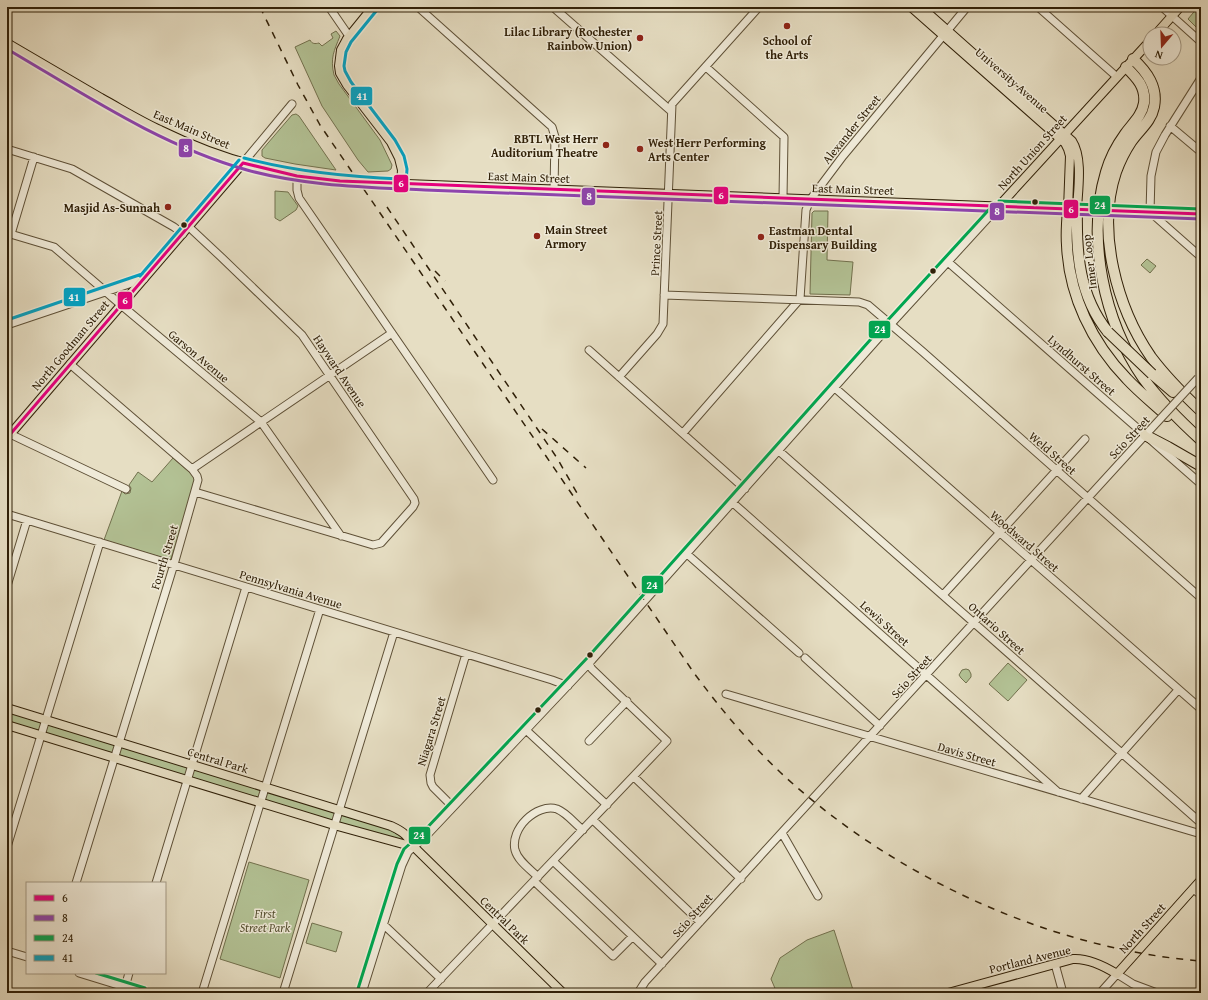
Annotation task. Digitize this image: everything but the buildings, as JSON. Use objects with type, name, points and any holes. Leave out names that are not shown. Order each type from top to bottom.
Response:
[{"type":"highway","name":"Inner Loop","points":[[1133,59],[1144,69],[1151,80],[1154,92],[1154,104],[1150,119],[1125,151],[1114,180],[1110,201],[1109,226],[1113,264],[1123,304],[1141,340],[1164,373],[1201,411]]},
{"type":"highway","name":"Inner Loop","points":[[1126,67],[1140,82],[1144,92],[1144,102],[1138,117],[1115,150],[1105,176],[1100,204],[1098,231],[1100,263],[1115,323],[1123,342],[1138,369],[1163,402],[1201,440]]},
{"type":"highway","points":[[1072,209],[1082,279],[1094,312],[1108,332],[1152,374],[1201,416]]},
{"type":"highway","points":[[1072,209],[1067,245],[1071,273],[1079,303],[1093,334],[1111,361],[1131,383],[1201,444]]},
{"type":"highway","points":[[1147,433],[1201,466]]},
{"type":"main road","points":[[373,7],[349,36],[341,50],[339,61],[340,72],[345,83],[391,142],[399,158],[402,170],[401,184]]},
{"type":"main road","name":"University Avenue","points":[[911,7],[946,33],[1074,144],[1078,154],[1072,209]]},
{"type":"main road","name":"University Avenue","points":[[921,7],[946,33]]},
{"type":"main road","points":[[1163,26],[1180,7]]},
{"type":"main road","name":"East Main Street","points":[[7,43],[160,131],[243,163],[297,176],[340,181],[401,184],[1201,214]]},
{"type":"main road","name":"North Union Street","points":[[999,206],[1142,49]]},
{"type":"main road","name":"North Goodman Street","points":[[9,436],[243,163]]},
{"type":"main road","name":"Central Park","points":[[7,708],[391,826],[402,831],[409,838],[414,847],[563,993]]},
{"type":"main road","name":"Central Park","points":[[7,725],[334,825],[414,847]]},
{"type":"main road","name":"North Street","points":[[1117,974],[1201,880]]},
{"type":"main road","name":"Portland Avenue","points":[[950,993],[1055,964],[1080,959],[1102,966],[1117,974]]},
{"type":"street","points":[[329,7],[349,36]]},
{"type":"street","points":[[418,7],[548,123],[555,133],[554,190]]},
{"type":"street","points":[[554,7],[671,111]]},
{"type":"street","name":"Prince Street","points":[[619,377],[662,327],[672,104],[758,7]]},
{"type":"street","name":"Alexander Street","points":[[800,300],[806,210],[810,200],[843,156],[967,7]]},
{"type":"street","points":[[1038,7],[1117,77]]},
{"type":"street","points":[[1162,7],[1201,42]]},
{"type":"street","points":[[706,67],[784,137],[783,198]]},
{"type":"street","points":[[1201,78],[1160,143],[1151,176],[1150,212],[1201,257]]},
{"type":"street","name":"North Goodman Street","points":[[243,163],[292,104]]},
{"type":"street","points":[[1170,126],[1201,152]]},
{"type":"street","name":"Hayward Avenue","points":[[7,149],[72,169],[174,227],[186,231],[300,332],[415,501],[413,507],[378,545],[370,545],[342,536]]},
{"type":"street","points":[[9,234],[34,158]]},
{"type":"street","points":[[297,176],[297,190],[299,198],[493,480]]},
{"type":"street","name":"North Union Street","points":[[414,847],[589,664],[891,324],[999,206]]},
{"type":"street","name":"Garson Avenue","points":[[9,234],[54,247],[120,305],[261,422],[342,536]]},
{"type":"street","name":"Lyndhurst Street","points":[[948,262],[1147,433],[1201,484]]},
{"type":"street","points":[[7,325],[144,279]]},
{"type":"street","name":"Weld Street","points":[[664,295],[859,302],[872,308],[1201,598]]},
{"type":"street","points":[[683,433],[800,300]]},
{"type":"street","points":[[7,319],[16,322]]},
{"type":"street","points":[[70,364],[192,469],[392,333]]},
{"type":"street","points":[[589,350],[744,489]]},
{"type":"street","name":"Scio Street","points":[[638,993],[645,982],[1200,376]]},
{"type":"street","name":"Woodward Street","points":[[835,388],[1201,709]]},
{"type":"street","points":[[9,436],[126,489]]},
{"type":"street","points":[[943,595],[1085,439]]},
{"type":"street","name":"Ontario Street","points":[[779,451],[1200,820]]},
{"type":"street","name":"Fourth Street","points":[[76,882],[195,492],[198,480],[192,469]]},
{"type":"street","points":[[195,492],[342,536]]},
{"type":"street","name":"Lewis Street","points":[[732,502],[1059,793]]},
{"type":"street","name":"Pennsylvania Avenue","points":[[7,514],[246,586],[568,686]]},
{"type":"street","points":[[7,586],[27,520]]},
{"type":"street","points":[[7,847],[100,542]]},
{"type":"street","points":[[687,554],[880,726]]},
{"type":"street","points":[[156,882],[246,586]]},
{"type":"street","points":[[202,993],[320,609]]},
{"type":"street","points":[[283,993],[338,810],[394,632]]},
{"type":"street","name":"Niagara Street","points":[[453,807],[433,787],[430,775],[466,654]]},
{"type":"street","points":[[427,993],[608,805],[667,741],[592,669],[589,664]]},
{"type":"street","points":[[1081,799],[1178,690]]},
{"type":"street","name":"Davis Street","points":[[726,694],[1201,834]]},
{"type":"street","points":[[589,741],[626,701]]},
{"type":"street","points":[[526,730],[608,805]]},
{"type":"street","points":[[634,777],[741,878]]},
{"type":"street","points":[[583,830],[561,811],[548,808],[536,812],[520,827],[516,834],[514,841],[516,854],[537,879],[613,956],[632,936]]},
{"type":"street","points":[[593,820],[700,922]]},
{"type":"street","points":[[782,834],[818,896]]},
{"type":"street","points":[[362,993],[405,858],[408,852],[414,847]]},
{"type":"street","points":[[553,861],[662,964]]},
{"type":"street","points":[[1193,889],[1201,895]]},
{"type":"street","points":[[383,924],[441,978]]},
{"type":"street","points":[[7,951],[26,957]]},
{"type":"street","points":[[1055,964],[1063,993]]},
{"type":"street","points":[[82,974],[144,993]]},
{"type":"street","points":[[125,987],[129,974]]},
{"type":"street","points":[[1117,974],[1133,984],[1157,993]]},
{"type":"street","name":"North Street","points":[[1100,993],[1117,974]]},
{"type":"green space","points":[[1198,7],[1201,7],[1201,32],[1188,19]]},
{"type":"green space","points":[[336,31],[340,36],[334,50],[334,75],[380,140],[392,165],[391,169],[388,171],[368,172],[358,160],[322,106],[295,47],[310,40],[315,44],[319,43],[322,46],[333,38],[331,34]]},
{"type":"green space","points":[[296,114],[299,116],[336,170],[295,164],[265,158],[262,156],[262,150],[292,115]]},
{"type":"green space","points":[[275,191],[288,192],[298,206],[296,210],[280,221],[275,218]]},
{"type":"green space","points":[[814,211],[828,211],[827,260],[853,262],[850,295],[810,294],[812,213]]},
{"type":"green space","points":[[1147,259],[1156,266],[1150,273],[1141,265]]},
{"type":"green space","points":[[173,458],[194,476],[196,481],[171,559],[170,560],[104,540],[122,491],[125,494],[130,493],[131,488],[129,485],[138,472],[152,482]]},
{"type":"green space","points":[[1008,663],[1027,680],[1008,701],[989,684]]},
{"type":"green space","points":[[962,670],[969,670],[971,677],[966,683],[959,675]]},
{"type":"green space","points":[[7,711],[386,827],[405,840],[405,843],[7,722]]},
{"type":"green space","name":"First Street Park","points":[[249,862],[309,880],[280,978],[220,959]]},
{"type":"green space","points":[[312,923],[342,932],[336,952],[306,943]]},
{"type":"green space","points":[[834,930],[854,993],[777,993],[771,979],[780,958],[807,940]]},
{"type":"railway","points":[[260,7],[298,85],[320,125],[694,673],[757,749],[781,773],[825,810],[872,844],[923,875],[976,901],[1031,923],[1087,941],[1144,954],[1201,961]]},
{"type":"railway","points":[[387,207],[557,458],[577,493]]},
{"type":"railway","points":[[435,271],[445,281]]},
{"type":"railway","points":[[542,429],[586,468]]},
{"type":"transit line","name":"41","points":[[377,10],[351,42],[346,52],[344,66],[351,82],[395,140],[404,156],[407,169],[406,184]]},
{"type":"transit line","name":"8","points":[[7,49],[94,101],[184,147],[215,160],[247,170],[313,183],[425,190],[1201,219]]},
{"type":"transit line","name":"41","points":[[244,158],[283,167],[322,173],[401,179]]},
{"type":"transit line","name":"41","points":[[140,276],[239,160]]},
{"type":"transit line","name":"6","points":[[243,163],[297,176],[340,181],[1201,214]]},
{"type":"transit line","name":"6","points":[[7,438],[243,163]]},
{"type":"transit line","name":"24","points":[[999,201],[1201,209]]},
{"type":"transit line","name":"24","points":[[357,992],[397,864],[404,849],[423,832],[588,657],[887,321],[995,203]]},
{"type":"transit line","name":"41","points":[[7,320],[142,274]]},
{"type":"transit line","name":"24","points":[[99,974],[145,988]]},
{"type":"place","name":"School of the Arts","points":[[787,26]]},
{"type":"place","name":"Lilac Library (Rochester Rainbow Union)","points":[[640,38]]},
{"type":"place","name":"RBTL West Herr Auditorium Theatre","points":[[606,145]]},
{"type":"place","name":"West Herr Performing Arts Center","points":[[640,149]]},
{"type":"place","name":"Masjid As-Sunnah","points":[[168,207]]},
{"type":"place","name":"Main Street Armory","points":[[537,236]]},
{"type":"place","name":"Eastman Dental Dispensary Building","points":[[761,237]]}]
